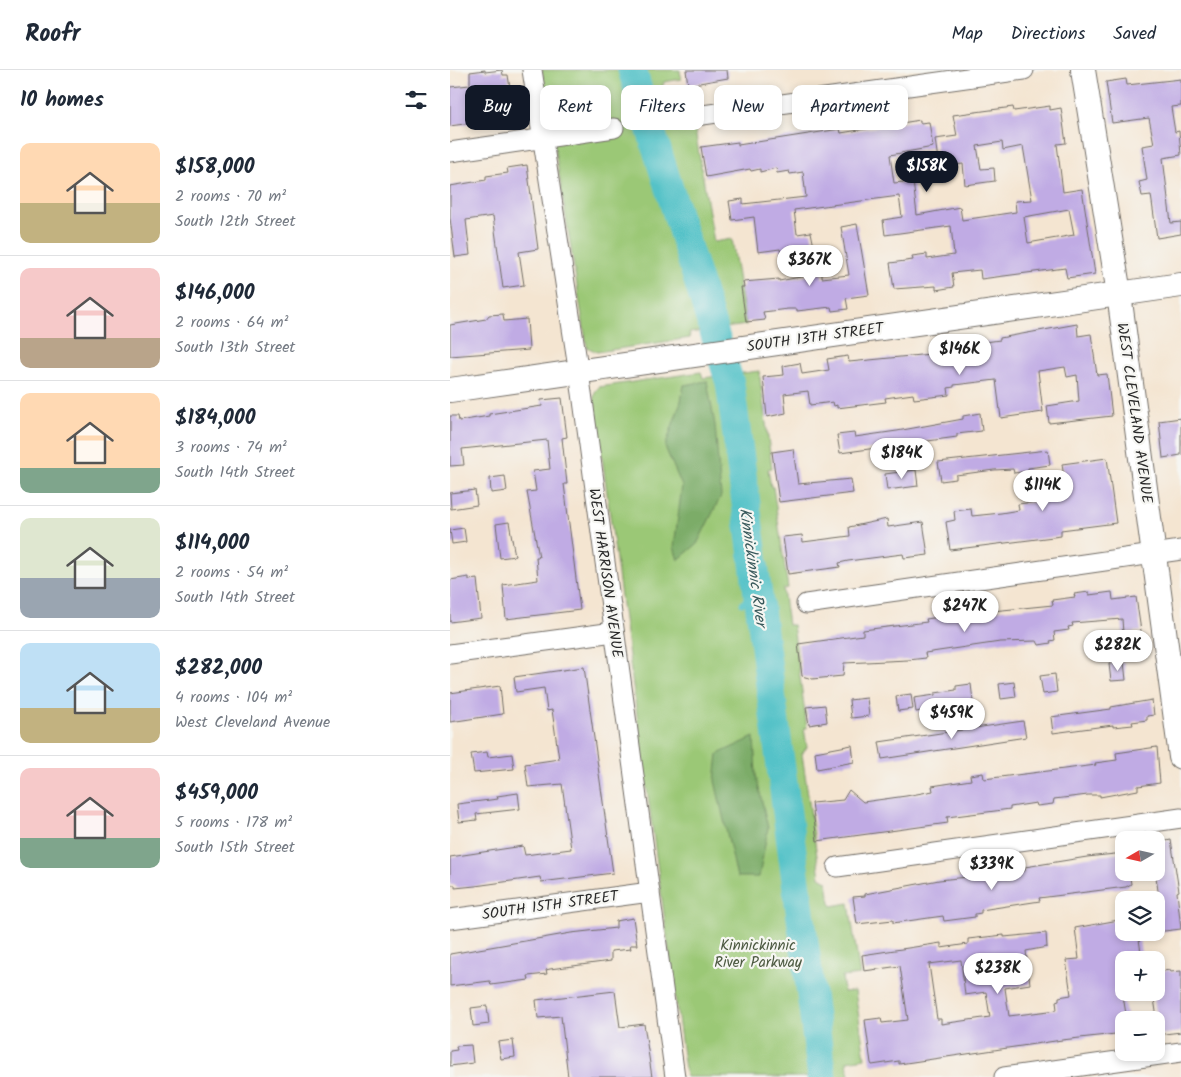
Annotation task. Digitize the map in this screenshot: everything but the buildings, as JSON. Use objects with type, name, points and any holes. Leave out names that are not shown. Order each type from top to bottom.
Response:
[{"type":"street","name":"WEST HARRISON AVENUE","points":[[532,70],[579,371],[675,1077]]},
{"type":"street","points":[[704,115],[1024,70]]},
{"type":"street","name":"WEST CLEVELAND AVENUE","points":[[1083,70],[1119,294],[1181,757]]},
{"type":"street","points":[[450,152],[614,128]]},
{"type":"street","name":"SOUTH 13TH STREET","points":[[450,390],[1181,285]]},
{"type":"street","points":[[806,604],[1181,550]]},
{"type":"street","points":[[450,654],[614,632]]},
{"type":"street","points":[[837,867],[1181,818]]},
{"type":"street","name":"SOUTH 15TH STREET","points":[[450,919],[650,892]]},
{"type":"street","points":[[1004,1077],[1181,1052]]},
{"type":"green space","points":[[542,70],[680,70],[681,79],[664,82],[663,85],[621,85],[621,130],[695,130],[714,242],[732,239],[746,325],[689,333],[690,338],[597,352],[587,347],[552,130],[611,130],[611,85],[544,85]]},
{"type":"green space","name":"Kinnickinnic River Parkway","points":[[759,371],[772,468],[768,469],[771,487],[773,487],[788,588],[783,589],[788,625],[793,625],[807,728],[804,728],[807,747],[802,754],[820,877],[827,881],[832,906],[849,903],[860,975],[842,977],[844,992],[855,991],[865,1058],[847,1061],[849,1077],[686,1077],[594,397],[599,387],[701,372],[703,378]]},
{"type":"green space","points":[[707,381],[715,425],[721,496],[697,544],[678,560],[674,547],[682,486],[665,447],[681,401],[684,385]]},
{"type":"green space","points":[[754,737],[756,775],[768,828],[759,877],[737,877],[715,781],[718,754]]},
{"type":"waterway","name":"Kinnickinnic River","points":[[632,70],[730,383],[822,1077]]},
{"type":"waterway","points":[[742,604],[757,585]]}]
